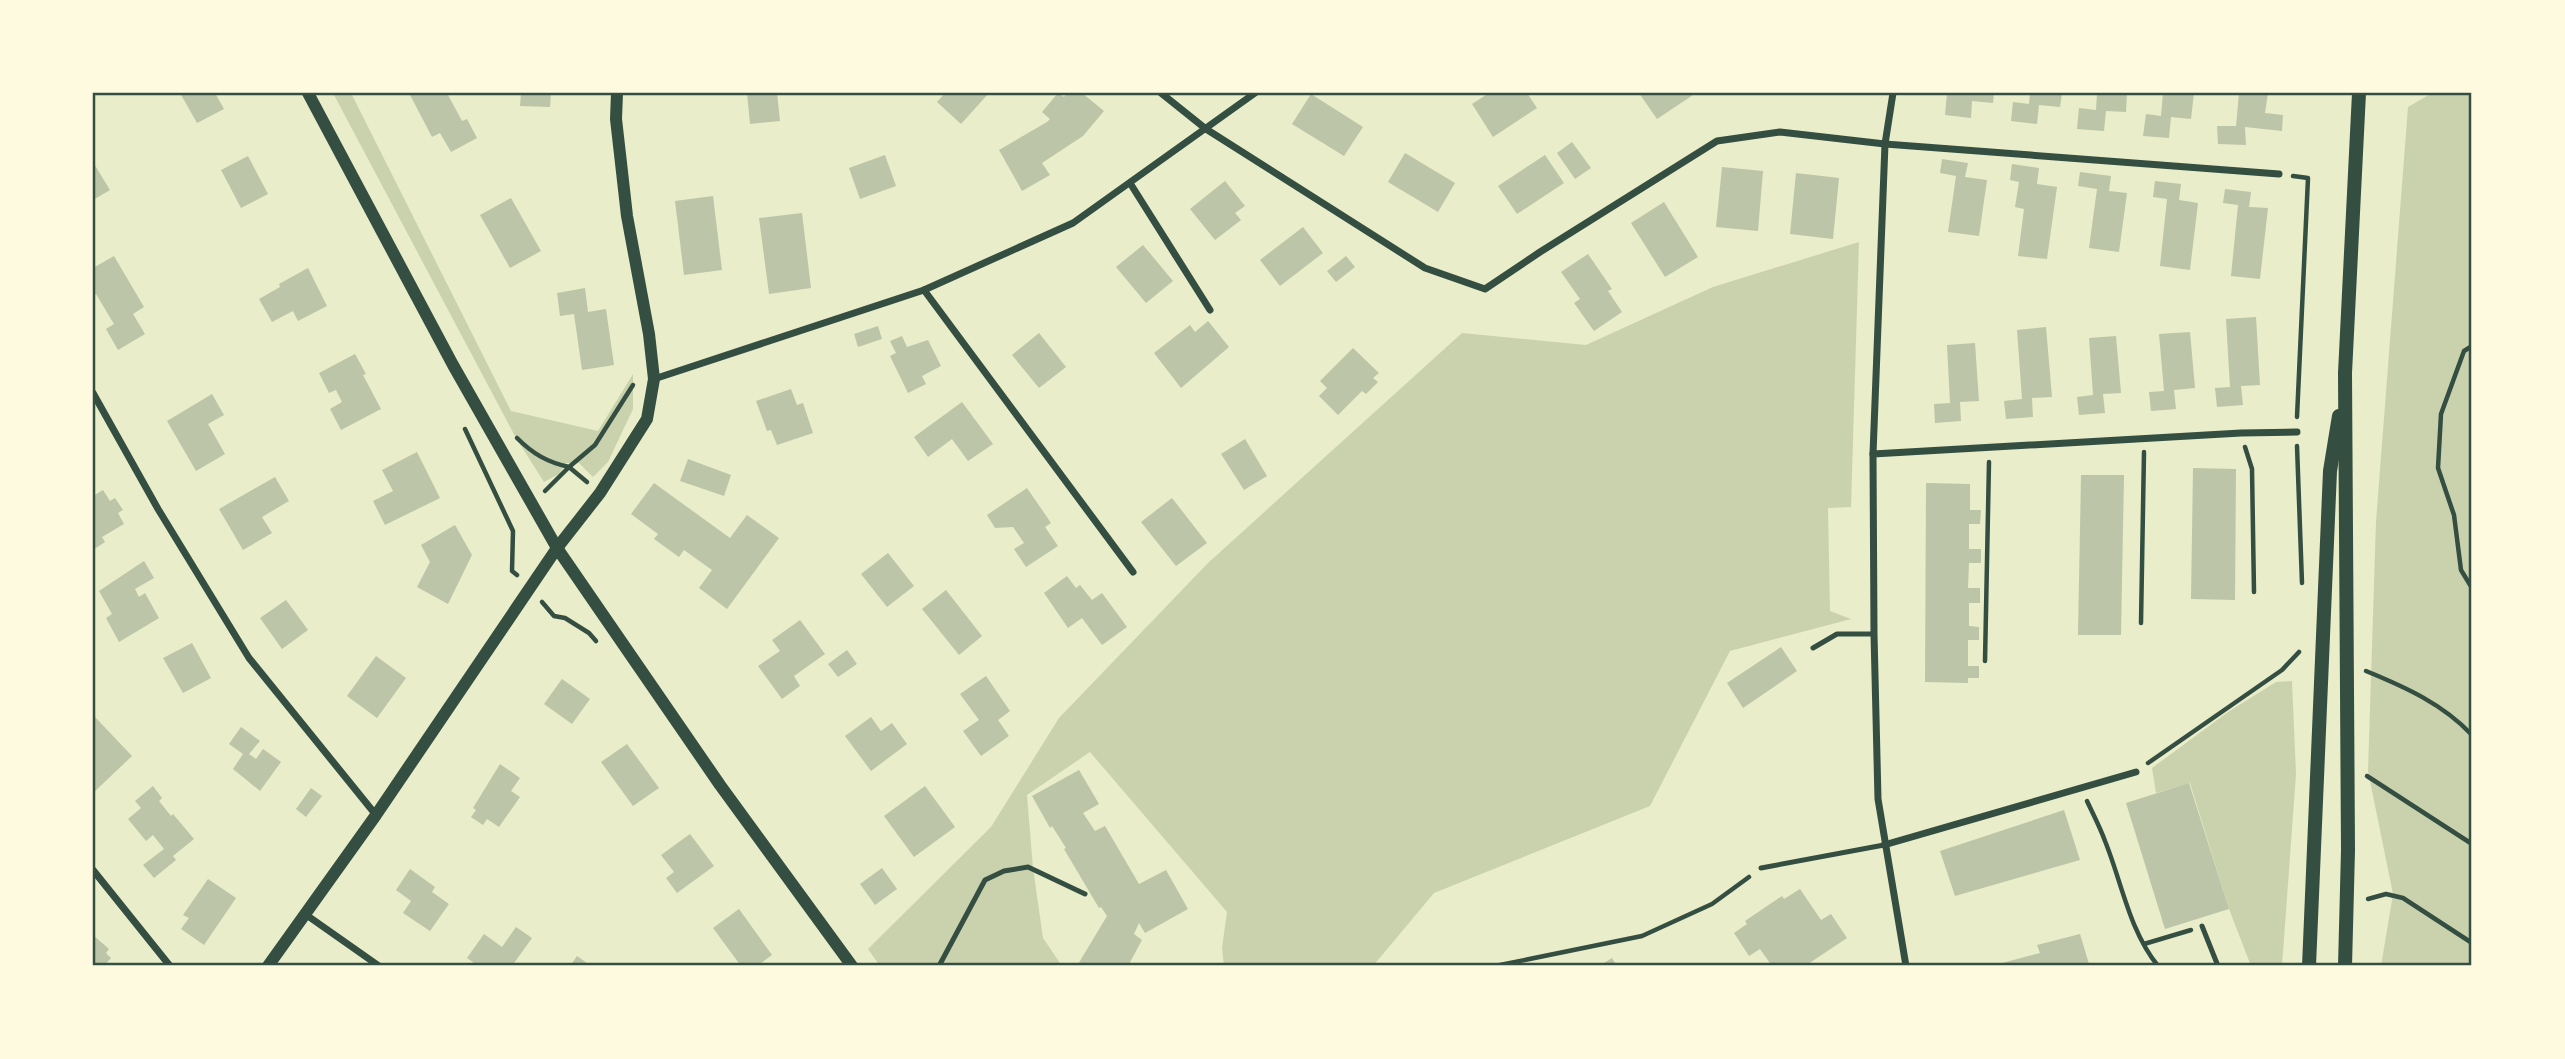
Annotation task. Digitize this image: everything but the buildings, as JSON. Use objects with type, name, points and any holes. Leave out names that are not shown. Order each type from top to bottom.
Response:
[{"type":"main road","points":[[2345,966],[2345,373],[2359,93]]},
{"type":"main road","points":[[2309,966],[2330,471],[2345,373]]},
{"type":"street","points":[[308,93],[453,365],[557,548],[720,785],[852,966]]},
{"type":"street","points":[[268,966],[376,815],[557,548],[600,493],[647,419],[654,379],[649,334],[627,216],[616,119],[617,93]]},
{"type":"street","points":[[1161,93],[1206,129],[1425,268],[1485,289],[1717,141],[1780,132],[1885,144],[2279,174]]},
{"type":"street","points":[[654,379],[923,290],[1073,223],[1255,93]]},
{"type":"street","points":[[1893,93],[1885,144],[1873,454],[1874,634],[1878,799],[1906,966]]},
{"type":"street","points":[[1130,183],[1210,310]]},
{"type":"street","points":[[923,290],[1133,572]]},
{"type":"street","points":[[93,393],[158,509],[249,658],[376,815]]},
{"type":"street","points":[[1873,454],[2297,432]]},
{"type":"street","points":[[1884,845],[2136,772]]},
{"type":"street","points":[[93,870],[170,966]]},
{"type":"street","points":[[305,914],[379,966]]},
{"type":"lane","points":[[1813,648],[1838,634],[1874,634]]},
{"type":"lane","points":[[1761,868],[1884,845]]},
{"type":"lane","points":[[939,966],[985,880],[995,875],[1028,867],[1085,894]]},
{"type":"lane","points":[[2202,926],[2218,966]]},
{"type":"path","points":[[2279,174],[2308,178],[2297,432],[2302,583]]},
{"type":"path","points":[[2472,346],[2464,351],[2441,414],[2438,468],[2454,515],[2461,570],[2472,588]]},
{"type":"path","points":[[507,517],[550,488],[595,445],[636,380]]},
{"type":"path","points":[[510,430],[533,454],[569,467],[600,493]]},
{"type":"path","points":[[2241,433],[2252,470],[2254,592]]},
{"type":"path","points":[[2141,623],[2144,438]]},
{"type":"path","points":[[1985,661],[1989,447]]},
{"type":"path","points":[[2136,772],[2282,670],[2300,652]]},
{"type":"path","points":[[2347,664],[2396,683],[2434,703],[2459,721],[2472,735]]},
{"type":"path","points":[[2347,760],[2367,776],[2472,844]]},
{"type":"path","points":[[2081,788],[2105,841],[2124,901],[2144,944],[2158,966]]},
{"type":"path","points":[[1495,966],[1642,936],[1712,904],[1761,868]]},
{"type":"path","points":[[2368,899],[2386,894],[2403,898],[2472,943]]},
{"type":"path","points":[[2144,944],[2202,926]]},
{"type":"green space","points":[[333,93],[351,93],[511,411],[598,431],[633,374],[633,409],[608,462],[593,477],[579,463],[566,463],[559,474],[544,482],[516,438]]},
{"type":"green space","points":[[2432,93],[2472,93],[2472,966],[2381,966],[2393,894],[2368,771],[2376,522],[2408,107]]},
{"type":"green space","points":[[1859,242],[1851,507],[1828,508],[1830,611],[1851,619],[1730,651],[1650,806],[1434,893],[1373,966],[1224,966],[1222,948],[1227,912],[1090,752],[1027,795],[1033,868],[1043,938],[1062,966],[880,966],[868,949],[991,827],[1059,718],[1208,563],[1462,333],[1586,345],[1713,287]]},
{"type":"green space","points":[[2292,681],[2296,774],[2282,966],[2251,966],[2229,909],[2190,783],[2156,793],[2152,768],[2228,712],[2276,682]]}]
